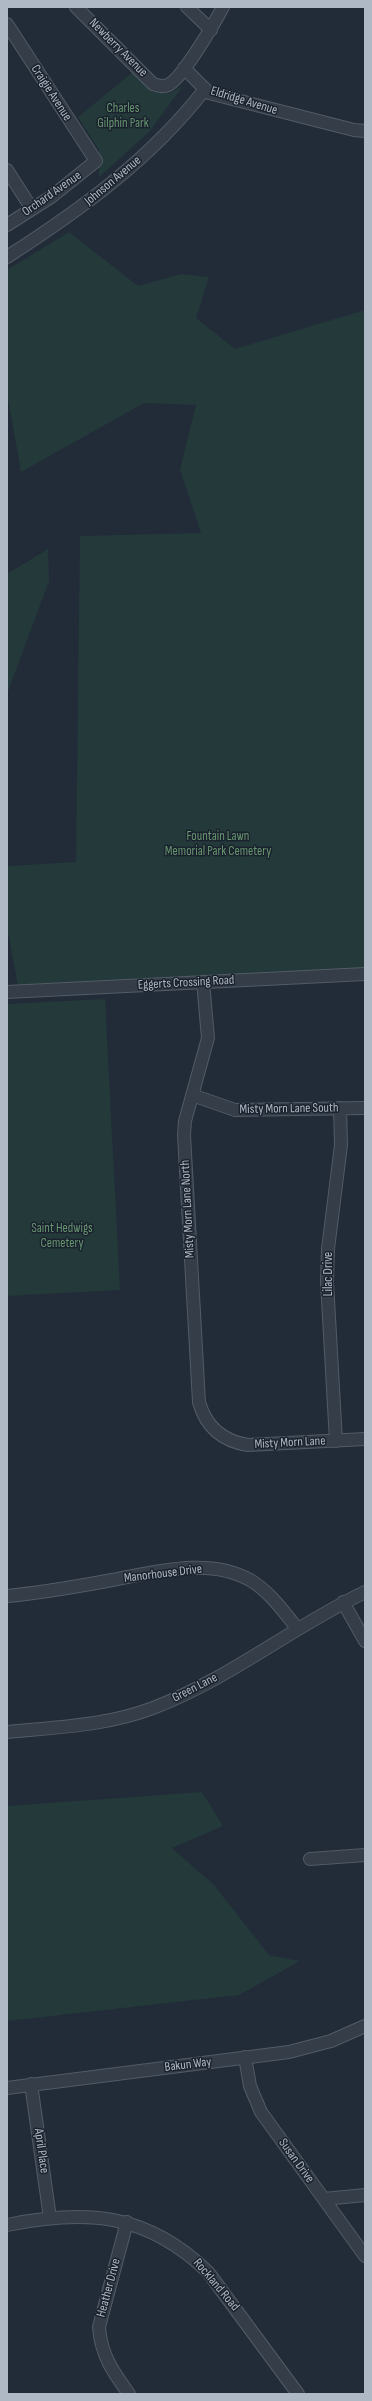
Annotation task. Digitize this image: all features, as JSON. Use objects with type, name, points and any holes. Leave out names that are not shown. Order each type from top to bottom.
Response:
[{"type":"street","name":"Newberry Avenue","points":[[76,7],[154,84],[161,86],[170,85],[184,68]]},
{"type":"street","points":[[187,7],[211,30]]},
{"type":"street","points":[[184,68],[211,30],[223,7]]},
{"type":"street","name":"Craigie Avenue","points":[[7,24],[96,161]]},
{"type":"street","name":"Eldridge Avenue","points":[[184,68],[209,93],[287,114],[354,130],[365,131]]},
{"type":"street","name":"Johnson Avenue","points":[[7,257],[103,191],[172,128],[205,89]]},
{"type":"street","name":"Orchard Avenue","points":[[7,225],[76,179],[96,161]]},
{"type":"street","points":[[7,170],[32,209]]},
{"type":"street","name":"Eggerts Crossing Road","points":[[7,992],[365,974]]},
{"type":"street","name":"Misty Morn Lane North","points":[[203,982],[208,1038],[207,1050],[192,1095],[185,1121],[184,1135],[199,1402],[209,1424],[217,1433]]},
{"type":"street","name":"Misty Morn Lane South","points":[[192,1095],[235,1110],[365,1108]]},
{"type":"street","name":"Lilac Drive","points":[[336,1441],[327,1282],[328,1249],[341,1145],[340,1108]]},
{"type":"street","name":"Misty Morn Lane","points":[[217,1433],[237,1443],[248,1445],[365,1440]]},
{"type":"street","name":"Manorhouse Drive","points":[[7,1596],[54,1590],[156,1572],[185,1569],[215,1569],[235,1574],[264,1590],[297,1628]]},
{"type":"street","name":"Green Lane","points":[[7,1732],[101,1722],[152,1708],[203,1686],[297,1628],[343,1602],[365,1592]]},
{"type":"street","points":[[343,1602],[365,1641]]},
{"type":"street","points":[[310,1859],[365,1856]]},
{"type":"street","name":"Bakun Way","points":[[7,2088],[310,2047],[365,2026]]},
{"type":"street","name":"Susan Drive","points":[[245,2057],[250,2086],[261,2112],[365,2256]]},
{"type":"street","name":"April Place","points":[[31,2084],[50,2218]]},
{"type":"street","points":[[324,2200],[365,2195]]},
{"type":"street","name":"Rockland Road","points":[[7,2225],[50,2218],[92,2216],[127,2222],[163,2237],[188,2254],[208,2272],[298,2394]]},
{"type":"street","name":"Heather Drive","points":[[127,2222],[100,2327],[100,2341],[105,2358],[129,2394]]},
{"type":"green space","name":"Charles Gilphin Park","points":[[133,72],[153,92],[170,93],[183,86],[149,132],[99,177],[99,150],[78,117]]},
{"type":"green space","name":"Fountain Lawn Memorial Park Cemetery","points":[[69,232],[138,286],[181,274],[209,277],[196,318],[235,349],[365,310],[365,974],[19,992],[7,927],[7,866],[76,862],[80,536],[201,533],[180,470],[196,405],[144,403],[21,472],[7,393],[7,270]]},
{"type":"green space","points":[[48,549],[49,581],[7,694],[7,574]]},
{"type":"green space","name":"Saint Hedwigs Cemetery","points":[[105,999],[120,1290],[7,1296],[7,1004]]},
{"type":"green space","points":[[202,1792],[223,1826],[172,1848],[214,1885],[269,1955],[300,1961],[239,1995],[7,2021],[7,1806]]}]
